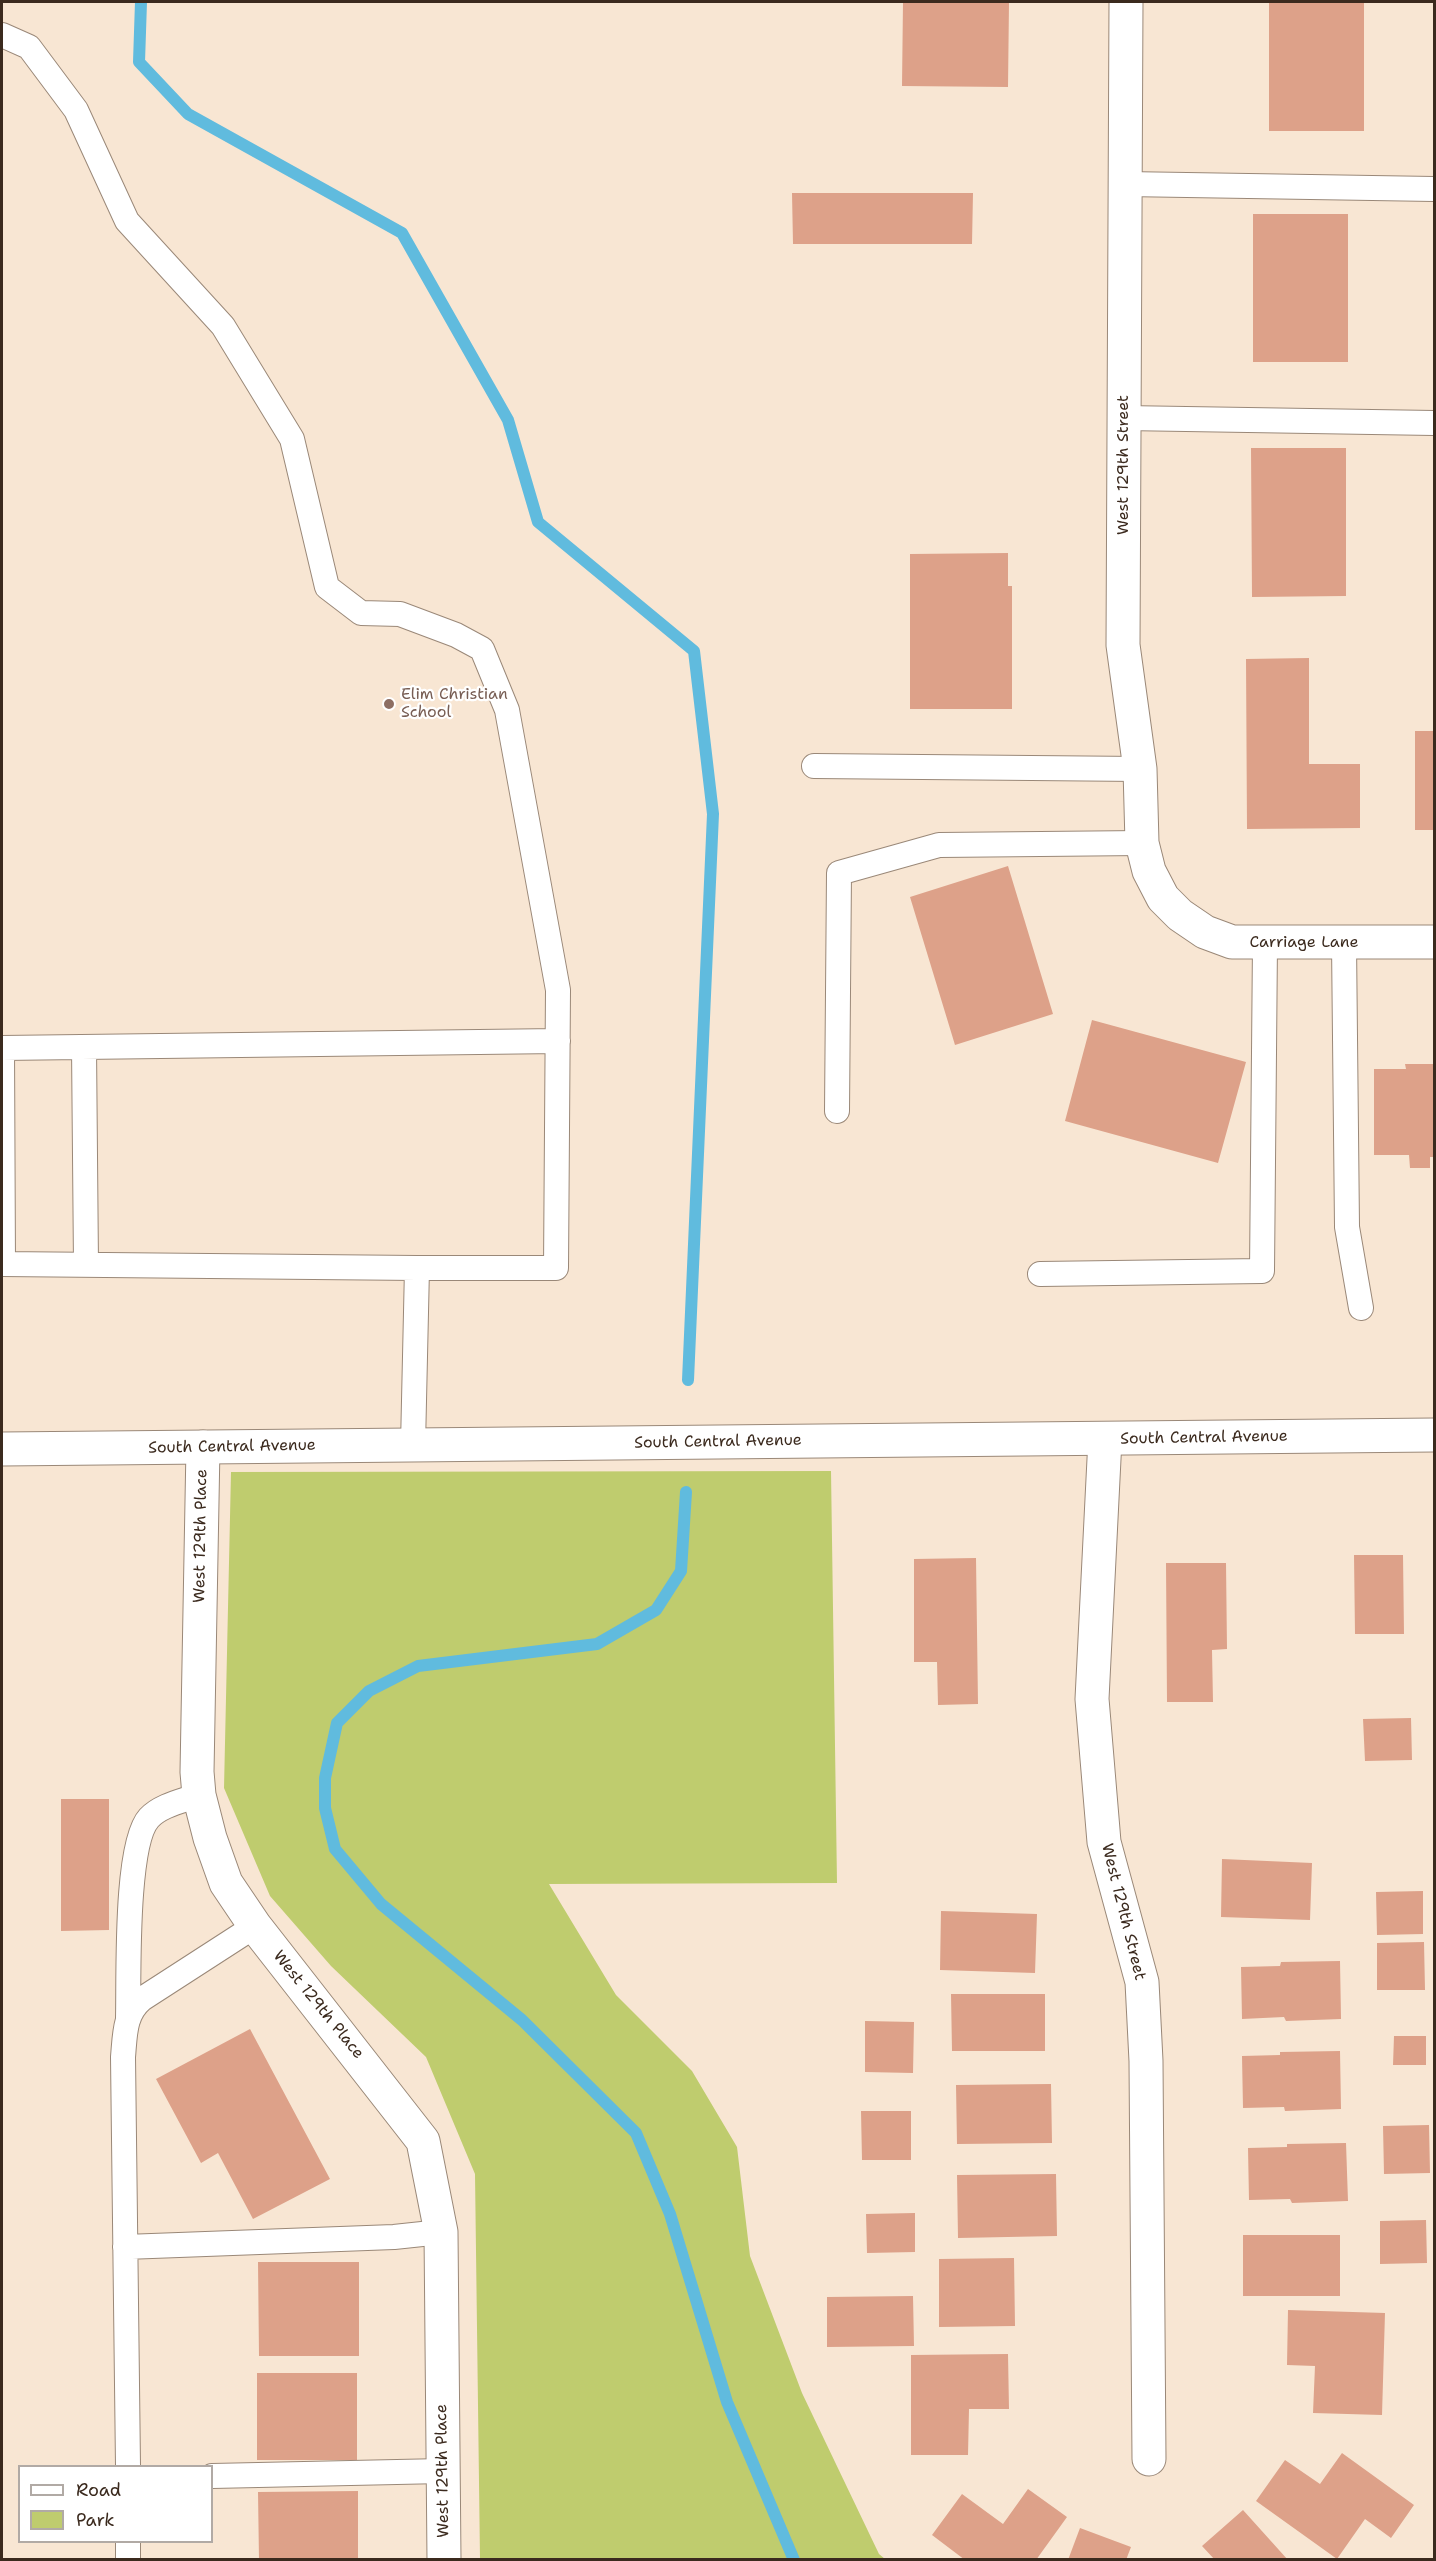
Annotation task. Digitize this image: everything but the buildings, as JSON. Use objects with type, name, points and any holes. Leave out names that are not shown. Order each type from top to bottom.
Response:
[{"type":"street","name":"West 129th Street","points":[[1126,2],[1123,645],[1140,769],[1142,843],[1149,871],[1163,898],[1180,915]]},
{"type":"street","name":"Carriage Lane","points":[[1180,915],[1205,932],[1232,942],[1434,942]]},
{"type":"street","name":"South Central Avenue","points":[[2,1449],[1434,1435]]},
{"type":"street","name":"West 129th Street","points":[[1105,1439],[1092,1700],[1104,1842],[1142,1982],[1146,2061],[1149,2459]]},
{"type":"street","name":"West 129th Place","points":[[203,1447],[197,1772],[199,1795],[210,1838],[226,1882],[255,1926],[423,2141],[441,2232],[444,2559]]},
{"type":"lane","points":[[2,35],[29,47],[76,110],[128,220],[223,326],[292,439],[327,587],[361,614],[399,614],[456,635],[482,649],[507,710],[558,990],[558,1041],[556,1268],[2,1264],[2,1048],[558,1041]]},
{"type":"lane","points":[[1125,184],[1434,189]]},
{"type":"lane","points":[[1124,418],[1434,423]]},
{"type":"lane","points":[[814,766],[1140,769]]},
{"type":"lane","points":[[837,1111],[839,873],[939,845],[1142,843]]},
{"type":"lane","points":[[1040,1274],[1262,1271],[1265,943]]},
{"type":"lane","points":[[1344,943],[1347,1227],[1361,1308]]},
{"type":"lane","points":[[84,1047],[86,1265]]},
{"type":"lane","points":[[413,1445],[417,1268]]},
{"type":"lane","points":[[128,2465],[123,2057],[128,2018],[132,1879],[138,1839],[141,1829],[150,1817],[160,1809],[199,1795]]},
{"type":"lane","points":[[128,2018],[132,2007],[142,1999],[255,1926]]},
{"type":"lane","points":[[125,2247],[394,2237],[441,2232]]},
{"type":"lane","points":[[213,2476],[443,2471]]},
{"type":"lane","points":[[128,2543],[129,2559]]},
{"type":"green space","points":[[831,1471],[837,1883],[549,1884],[616,1995],[692,2071],[737,2147],[750,2256],[802,2393],[879,2554],[885,2559],[480,2559],[475,2174],[426,2057],[331,1966],[270,1896],[224,1788],[231,1472]]},
{"type":"waterway","points":[[141,2],[139,62],[188,114],[402,233],[508,420],[538,522],[694,651],[713,814],[688,1380]]},
{"type":"waterway","points":[[686,1492],[681,1571],[656,1610],[597,1644],[418,1666],[369,1691],[337,1723],[325,1778],[325,1808],[335,1849],[381,1904],[522,2020],[636,2133],[670,2214],[727,2402],[794,2560]]},
{"type":"place","name":"Elim Christian School","points":[[389,704]]}]
